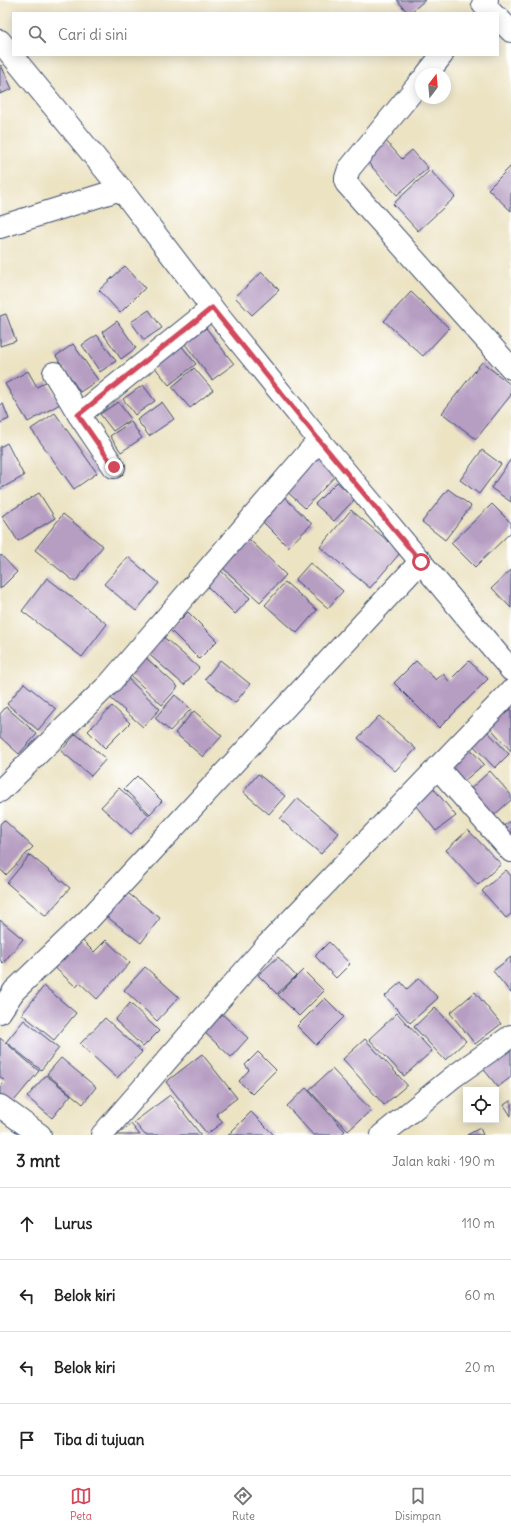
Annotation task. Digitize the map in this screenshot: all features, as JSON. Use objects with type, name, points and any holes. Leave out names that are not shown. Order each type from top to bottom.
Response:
[{"type":"street","points":[[499,20],[511,31]]},
{"type":"street","points":[[0,41],[12,56]]},
{"type":"street","points":[[12,56],[121,189],[212,308],[319,440],[511,670]]},
{"type":"street","points":[[432,68],[441,56]]},
{"type":"street","points":[[415,88],[349,170],[346,183],[511,368]]},
{"type":"street","points":[[0,227],[121,189]]},
{"type":"street","points":[[78,415],[212,308]]},
{"type":"street","points":[[54,373],[78,415],[114,467]]},
{"type":"street","points":[[0,791],[110,683],[319,440]]},
{"type":"street","points":[[0,1012],[14,991],[90,918],[421,562]]},
{"type":"street","points":[[102,1135],[268,944],[511,690]]},
{"type":"street","points":[[437,767],[511,851]]},
{"type":"street","points":[[382,1135],[453,1077],[511,1036]]},
{"type":"street","points":[[0,1106],[40,1135]]},
{"type":"building","points":[[397,0],[425,0],[411,12],[407,12]]},
{"type":"building","points":[[1,65],[12,89],[0,94],[0,66]]},
{"type":"building","points":[[385,140],[402,159],[412,150],[428,168],[397,195],[364,158]]},
{"type":"building","points":[[511,166],[511,211],[488,189]]},
{"type":"building","points":[[430,170],[455,197],[418,231],[393,204]]},
{"type":"building","points":[[125,266],[145,288],[120,313],[99,290]]},
{"type":"building","points":[[262,272],[279,290],[252,315],[235,297]]},
{"type":"building","points":[[411,292],[449,328],[423,356],[384,321]]},
{"type":"building","points":[[149,310],[162,328],[144,340],[131,322]]},
{"type":"building","points":[[6,314],[16,341],[0,346],[0,316]]},
{"type":"building","points":[[117,321],[136,348],[121,359],[102,332]]},
{"type":"building","points":[[206,328],[234,364],[212,380],[185,344]]},
{"type":"building","points":[[97,335],[116,361],[100,372],[82,345]]},
{"type":"building","points":[[73,344],[98,380],[80,392],[56,356]]},
{"type":"building","points":[[180,344],[196,364],[169,385],[153,365]]},
{"type":"building","points":[[482,362],[511,385],[511,395],[476,439],[442,413]]},
{"type":"building","points":[[194,368],[213,390],[190,408],[172,387]]},
{"type":"building","points":[[28,371],[37,387],[47,381],[60,404],[28,422],[5,384]]},
{"type":"building","points":[[143,385],[155,401],[135,415],[123,399]]},
{"type":"building","points":[[118,402],[131,419],[113,431],[100,414]]},
{"type":"building","points":[[162,402],[174,419],[149,436],[137,420]]},
{"type":"building","points":[[3,404],[9,419],[0,423],[0,405]]},
{"type":"building","points":[[55,413],[97,473],[74,489],[31,429]]},
{"type":"building","points":[[131,422],[142,438],[121,452],[110,436]]},
{"type":"building","points":[[7,443],[24,476],[0,489],[0,447]]},
{"type":"building","points":[[319,450],[341,470],[305,508],[283,488]]},
{"type":"building","points":[[482,450],[501,464],[479,494],[460,480]]},
{"type":"building","points":[[511,459],[511,502],[491,488]]},
{"type":"building","points":[[337,482],[355,499],[334,521],[315,504]]},
{"type":"building","points":[[448,489],[471,506],[445,540],[422,522]]},
{"type":"building","points":[[39,493],[55,518],[18,541],[2,516]]},
{"type":"building","points":[[282,495],[312,524],[288,547],[259,518]]},
{"type":"building","points":[[492,504],[511,523],[511,532],[475,567],[451,543]]},
{"type":"building","points":[[351,510],[401,552],[370,588],[320,547]]},
{"type":"building","points":[[63,514],[103,546],[75,582],[35,550]]},
{"type":"building","points":[[248,538],[286,575],[260,602],[221,566]]},
{"type":"building","points":[[1,555],[17,572],[0,589],[0,556]]},
{"type":"building","points":[[128,557],[159,583],[136,611],[104,584]]},
{"type":"building","points":[[310,563],[343,591],[328,608],[295,580]]},
{"type":"building","points":[[219,569],[250,598],[235,614],[205,584]]},
{"type":"building","points":[[511,570],[511,608],[492,588]]},
{"type":"building","points":[[47,578],[107,624],[82,657],[22,611]]},
{"type":"building","points":[[285,582],[317,610],[297,633],[265,605]]},
{"type":"building","points":[[188,612],[217,641],[199,659],[170,630]]},
{"type":"building","points":[[159,633],[199,668],[184,685],[144,650]]},
{"type":"building","points":[[143,655],[178,687],[162,705],[127,672]]},
{"type":"building","points":[[220,660],[250,684],[235,703],[205,679]]},
{"type":"building","points":[[416,661],[436,680],[443,674],[449,681],[469,661],[488,679],[439,728],[394,683]]},
{"type":"building","points":[[124,675],[160,709],[143,727],[106,694]]},
{"type":"building","points":[[24,683],[56,709],[38,730],[7,704]]},
{"type":"building","points":[[175,695],[191,709],[170,731],[155,718]]},
{"type":"building","points":[[511,703],[511,751],[487,724]]},
{"type":"building","points":[[112,706],[130,723],[105,748],[88,731]]},
{"type":"building","points":[[6,707],[37,734],[19,754],[0,737],[0,714]]},
{"type":"building","points":[[194,711],[222,736],[203,757],[175,733]]},
{"type":"building","points":[[379,716],[416,749],[395,771],[358,738]]},
{"type":"building","points":[[485,729],[509,754],[495,768],[470,742]]},
{"type":"building","points":[[76,734],[106,759],[91,776],[61,751]]},
{"type":"building","points":[[469,748],[484,764],[463,782],[448,766]]},
{"type":"building","points":[[490,771],[511,795],[511,800],[492,817],[468,791]]},
{"type":"building","points":[[258,774],[285,796],[269,814],[243,792]]},
{"type":"building","points":[[137,776],[162,801],[150,814],[124,789]]},
{"type":"building","points":[[430,784],[456,816],[436,831],[411,800]]},
{"type":"building","points":[[119,788],[149,815],[131,834],[101,807]]},
{"type":"building","points":[[298,798],[339,833],[321,854],[280,819]]},
{"type":"building","points":[[4,820],[33,847],[6,875],[0,869],[0,824]]},
{"type":"building","points":[[511,820],[511,843],[500,829]]},
{"type":"building","points":[[468,830],[501,864],[478,885],[446,850]]},
{"type":"building","points":[[30,855],[70,888],[46,916],[7,883]]},
{"type":"building","points":[[506,870],[511,876],[511,914],[506,918],[482,891]]},
{"type":"building","points":[[125,891],[160,918],[141,943],[106,916]]},
{"type":"building","points":[[0,920],[23,939],[3,963],[0,960]]},
{"type":"building","points":[[79,937],[94,952],[106,940],[130,963],[97,999],[80,983],[76,987],[52,965]]},
{"type":"building","points":[[329,942],[350,964],[336,978],[315,956]]},
{"type":"building","points":[[278,957],[296,976],[277,994],[258,975]]},
{"type":"building","points":[[511,957],[511,993],[493,971]]},
{"type":"building","points":[[145,967],[179,997],[157,1021],[124,990]]},
{"type":"building","points":[[303,970],[324,991],[299,1016],[278,995]]},
{"type":"building","points":[[419,978],[438,998],[410,1023],[385,996],[401,982],[407,989]]},
{"type":"building","points":[[44,986],[76,1013],[54,1040],[22,1014]]},
{"type":"building","points":[[475,992],[501,1024],[475,1044],[450,1013]]},
{"type":"building","points":[[325,998],[344,1017],[316,1045],[297,1026]]},
{"type":"building","points":[[130,1003],[159,1031],[143,1047],[115,1020]]},
{"type":"building","points":[[435,1007],[466,1041],[445,1060],[414,1027]]},
{"type":"building","points":[[220,1012],[248,1038],[231,1057],[202,1030]]},
{"type":"building","points":[[397,1013],[432,1051],[404,1076],[369,1039]]},
{"type":"building","points":[[105,1018],[142,1052],[117,1078],[80,1044]]},
{"type":"building","points":[[24,1020],[59,1048],[41,1070],[6,1042]]},
{"type":"building","points":[[0,1038],[39,1071],[9,1107],[0,1099],[0,1086],[5,1081],[0,1077]]},
{"type":"building","points":[[365,1039],[407,1085],[384,1105],[343,1059]]},
{"type":"building","points":[[511,1042],[511,1077],[498,1087],[481,1066]]},
{"type":"building","points":[[258,1052],[276,1070],[252,1094],[239,1081],[249,1070],[245,1065]]},
{"type":"building","points":[[202,1054],[237,1098],[216,1114],[223,1122],[207,1134],[166,1082]]},
{"type":"building","points":[[61,1058],[96,1087],[83,1104],[47,1074]]},
{"type":"building","points":[[332,1069],[371,1110],[348,1131],[309,1090]]},
{"type":"building","points":[[46,1075],[71,1095],[52,1118],[27,1097]]},
{"type":"building","points":[[306,1088],[345,1131],[340,1135],[313,1135],[287,1106]]},
{"type":"building","points":[[170,1095],[201,1135],[145,1135],[134,1122]]},
{"type":"building","points":[[511,1100],[511,1116],[504,1105]]},
{"type":"building","points":[[251,1112],[274,1135],[228,1135]]},
{"type":"building","points":[[131,1124],[140,1135],[117,1135]]},
{"type":"building","points":[[480,1128],[483,1135],[467,1135]]},
{"type":"route","points":[[114,467],[78,415],[212,308],[319,440],[421,562]]}]
